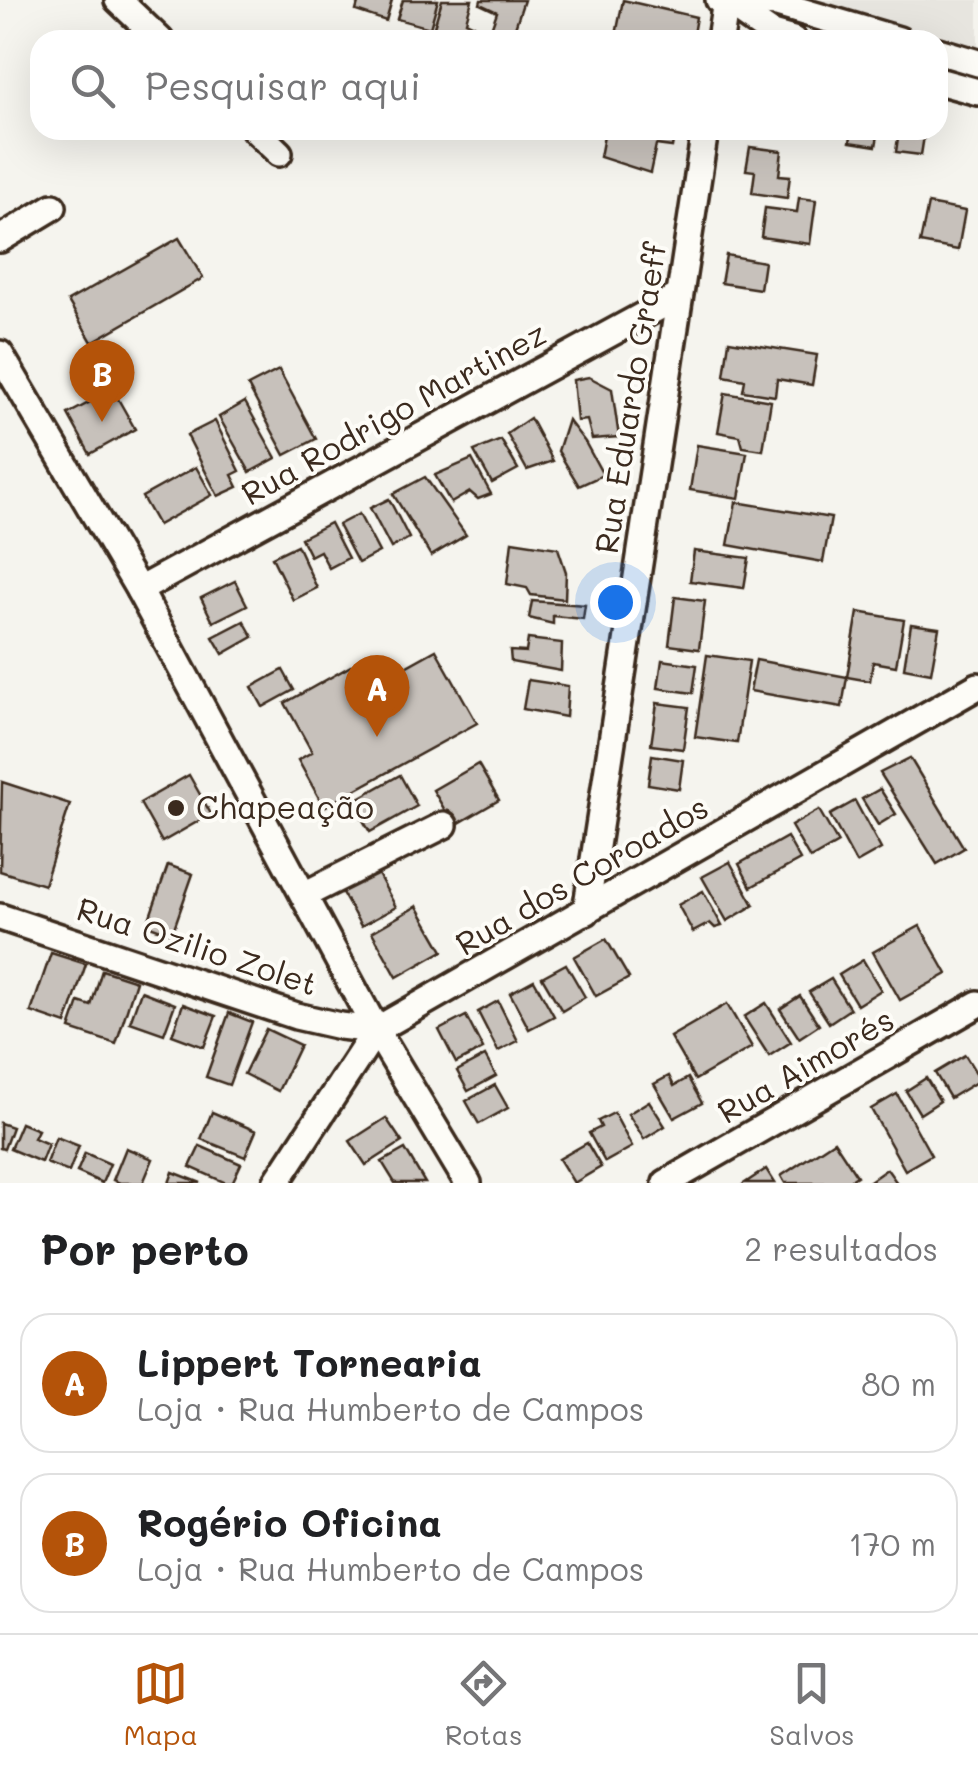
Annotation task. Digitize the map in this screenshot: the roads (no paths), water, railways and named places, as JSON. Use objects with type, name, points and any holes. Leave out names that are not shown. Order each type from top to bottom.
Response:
[{"type":"street","points":[[118,0],[150,30]]},
{"type":"street","points":[[721,30],[723,1]]},
{"type":"street","points":[[723,1],[766,30]]},
{"type":"street","points":[[723,1],[777,4],[865,30]]},
{"type":"street","points":[[948,55],[978,63]]},
{"type":"street","points":[[948,84],[978,92]]},
{"type":"street","points":[[265,140],[279,153]]},
{"type":"street","name":"Rua Eduardo Graeff","points":[[586,912],[703,140]]},
{"type":"street","points":[[0,240],[53,207]]},
{"type":"street","name":"Rua Rodrigo Martinez","points":[[139,590],[679,296]]},
{"type":"street","points":[[0,354],[139,590],[376,1030],[468,1183]]},
{"type":"street","name":"Rua dos Coroados","points":[[276,1183],[376,1030],[978,686]]},
{"type":"street","points":[[304,896],[444,825]]},
{"type":"street","name":"Rua Ozilio Zolet","points":[[0,917],[296,1016],[376,1030]]},
{"type":"street","name":"Rua Aimorés","points":[[666,1183],[978,1004]]},
{"type":"place","name":"Rogério Oficina","points":[[102,422]]},
{"type":"place","name":"Lippert Tornearia","points":[[377,737]]},
{"type":"place","name":"Chapeação","points":[[176,808]]}]
